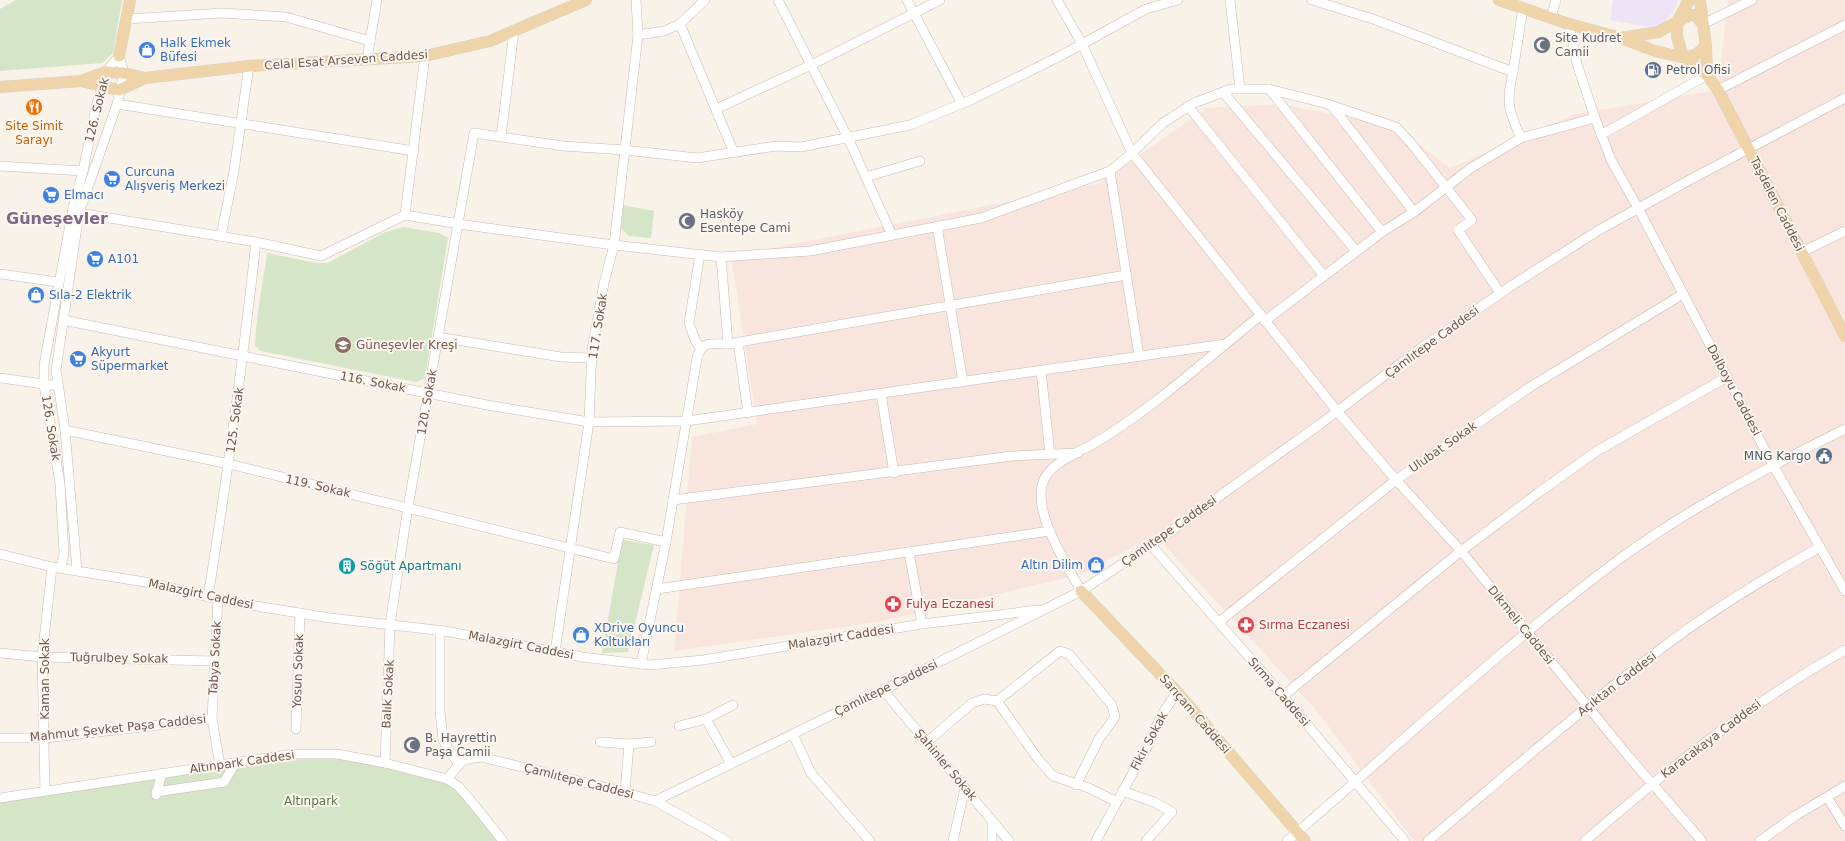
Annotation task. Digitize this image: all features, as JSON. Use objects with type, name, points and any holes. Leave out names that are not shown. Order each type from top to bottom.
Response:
[{"type":"main road","points":[[119,56],[130,0]]},
{"type":"main road","name":"Celal Esat Arseven Caddesi","points":[[145,78],[249,66],[425,56],[490,41],[586,0]]},
{"type":"main road","points":[[1500,0],[1569,24],[1620,38],[1655,52],[1685,58],[1697,54],[1706,46]]},
{"type":"main road","points":[[1685,58],[1677,36],[1678,20],[1689,0]]},
{"type":"main road","points":[[1700,0],[1706,46],[1707,75]]},
{"type":"main road","points":[[1620,38],[1658,32],[1669,27],[1678,20],[1690,15],[1695,16],[1703,24]]},
{"type":"main road","name":"Taşdelen Caddesi","points":[[1685,58],[1707,75],[1718,90],[1845,336]]},
{"type":"main road","points":[[0,87],[81,81],[106,72],[124,73],[145,78]]},
{"type":"main road","points":[[81,81],[119,90],[145,78]]},
{"type":"main road","name":"Sarıçam Caddesi","points":[[1080,591],[1177,692],[1305,841]]},
{"type":"street","points":[[367,59],[377,0]]},
{"type":"street","name":"117. Sokak","points":[[555,652],[589,422],[592,358],[604,283],[614,245],[638,35],[636,0]]},
{"type":"street","points":[[638,35],[664,31],[680,24],[705,0]]},
{"type":"street","points":[[778,0],[848,138],[892,235]]},
{"type":"street","points":[[907,0],[962,104]]},
{"type":"street","points":[[716,109],[811,65],[940,0]]},
{"type":"street","name":"Dikmeli Caddesi","points":[[1057,0],[1082,44],[1132,153],[1337,411],[1396,480],[1461,551],[1587,706],[1702,841]]},
{"type":"street","points":[[514,31],[501,137],[563,146],[625,150],[697,158],[776,146],[801,147],[910,125],[962,104],[1082,44],[1144,4],[1178,0]]},
{"type":"street","points":[[1230,0],[1240,89]]},
{"type":"street","points":[[1312,0],[1373,18],[1513,72]]},
{"type":"street","points":[[1551,18],[1556,0]]},
{"type":"street","points":[[1703,24],[1752,0]]},
{"type":"street","points":[[1521,138],[1511,117],[1508,95],[1523,8]]},
{"type":"street","points":[[126,20],[222,13],[286,17],[370,41]]},
{"type":"street","points":[[680,24],[734,153]]},
{"type":"street","name":"Dalboyu Caddesi","points":[[1569,24],[1577,64],[1611,160],[1638,208],[1773,465],[1845,591]]},
{"type":"street","points":[[1718,90],[1845,25]]},
{"type":"street","name":"126. Sokak","points":[[57,567],[64,554],[60,484],[44,385],[44,365],[72,208],[83,171],[96,107],[103,87],[106,72],[119,56]]},
{"type":"street","name":"126. Sokak","points":[[77,570],[65,430],[56,370],[80,213],[116,104],[124,73],[119,56]]},
{"type":"street","points":[[405,215],[425,56]]},
{"type":"street","points":[[221,236],[241,124],[249,66]]},
{"type":"street","points":[[1601,135],[1707,75]]},
{"type":"street","points":[[80,213],[256,242],[321,256],[405,215],[459,224],[614,245],[721,257],[810,251],[981,218],[1110,171],[1132,153],[1163,123],[1188,106],[1231,89],[1269,89],[1332,106],[1396,127],[1411,143],[1472,220],[1458,230],[1500,293]]},
{"type":"street","points":[[1269,89],[1382,232]]},
{"type":"street","points":[[1223,92],[1356,251]]},
{"type":"street","name":"Çamlıtepe Caddesi","points":[[446,779],[463,760],[481,757],[625,792],[655,801],[793,734],[1080,591],[1151,545],[1337,411],[1421,348],[1500,293],[1599,230],[1748,148],[1845,98]]},
{"type":"street","points":[[116,104],[414,151]]},
{"type":"street","points":[[1188,106],[1324,276]]},
{"type":"street","points":[[1332,106],[1414,212]]},
{"type":"street","points":[[1080,591],[1050,531],[1041,506],[1042,484],[1050,469],[1102,439],[1153,402],[1226,344],[1324,276],[1382,232],[1414,212],[1471,168],[1521,138],[1595,118]]},
{"type":"street","name":"120. Sokak","points":[[390,624],[408,507],[474,133],[501,137]]},
{"type":"street","points":[[866,178],[920,161]]},
{"type":"street","points":[[0,166],[83,171]]},
{"type":"street","points":[[1110,171],[1139,356]]},
{"type":"street","points":[[937,226],[963,382]]},
{"type":"street","points":[[1802,252],[1845,231]]},
{"type":"street","name":"125. Sokak","points":[[208,597],[244,356],[256,242]]},
{"type":"street","points":[[700,254],[689,323],[695,340],[700,348]]},
{"type":"street","points":[[721,257],[728,344]]},
{"type":"street","points":[[0,274],[58,282]]},
{"type":"street","points":[[641,664],[666,542],[697,358],[700,348],[708,344],[728,344],[1126,275]]},
{"type":"street","name":"Ulubat Sokak","points":[[1219,622],[1396,480],[1530,387],[1683,294]]},
{"type":"street","name":"116. Sokak","points":[[63,320],[487,405],[589,422],[687,421],[1226,344]]},
{"type":"street","points":[[438,337],[561,356],[592,358]]},
{"type":"street","points":[[738,342],[748,413]]},
{"type":"street","points":[[1041,370],[1050,454]]},
{"type":"street","points":[[1283,696],[1461,551],[1597,451],[1727,377]]},
{"type":"street","points":[[0,378],[58,386]]},
{"type":"street","points":[[881,394],[894,473]]},
{"type":"street","points":[[1287,841],[1527,632],[1619,560],[1687,515],[1773,465],[1845,428]]},
{"type":"street","name":"119. Sokak","points":[[65,430],[229,464],[614,559],[620,532],[666,542]]},
{"type":"street","points":[[673,500],[894,473],[1012,456],[1078,453]]},
{"type":"street","points":[[657,589],[1050,531]]},
{"type":"street","name":"Sırma Caddesi","points":[[1151,545],[1356,780],[1405,841]]},
{"type":"street","name":"Açıktan Caddesi","points":[[1428,841],[1587,706],[1662,648],[1724,604],[1820,547]]},
{"type":"street","points":[[909,552],[922,624]]},
{"type":"street","name":"Malazgirt Caddesi","points":[[0,554],[57,567],[157,584],[208,597],[300,613],[440,630],[582,657],[650,665],[703,660],[922,624],[1044,610]]},
{"type":"street","name":"Kaman Sokak","points":[[45,791],[42,657],[57,567]]},
{"type":"street","name":"Tabya Sokak","points":[[218,598],[212,719],[220,765]]},
{"type":"street","name":"Yosun Sokak","points":[[296,729],[300,613]]},
{"type":"street","name":"Balık Sokak","points":[[385,763],[390,624]]},
{"type":"street","points":[[440,630],[440,711],[443,740],[459,765]]},
{"type":"street","name":"Karacakaya Caddesi","points":[[1586,841],[1652,783],[1741,715],[1805,673],[1845,650]]},
{"type":"street","points":[[997,701],[1060,651],[1069,654],[1112,705],[1115,717],[1099,739],[1076,784]]},
{"type":"street","name":"Tuğrulbey Sokak","points":[[0,653],[42,657],[214,661]]},
{"type":"street","name":"Şahinler Sokak","points":[[883,690],[1009,841]]},
{"type":"street","name":"Fikir Sokak","points":[[1096,841],[1149,743],[1161,716],[1177,692]]},
{"type":"street","points":[[927,742],[972,703],[984,699],[997,701],[1038,759],[1053,776],[1076,784],[1117,802]]},
{"type":"street","points":[[679,726],[706,719],[733,705]]},
{"type":"street","name":"Mahmut Şevket Paşa Caddesi","points":[[0,738],[45,738],[212,719]]},
{"type":"street","points":[[706,719],[731,764]]},
{"type":"street","points":[[793,734],[811,772],[870,841]]},
{"type":"street","points":[[600,742],[629,744],[651,742]]},
{"type":"street","points":[[625,792],[629,744]]},
{"type":"street","name":"Altınpark Caddesi","points":[[0,798],[294,754],[337,754],[385,763],[446,779],[458,786],[503,841]]},
{"type":"street","points":[[162,773],[156,794],[224,782],[236,762]]},
{"type":"street","points":[[1760,841],[1845,786]]},
{"type":"street","points":[[953,841],[965,788]]},
{"type":"street","points":[[1122,791],[1154,802],[1172,812],[1146,841]]},
{"type":"street","points":[[1827,797],[1845,826]]},
{"type":"street","points":[[655,801],[727,841]]},
{"type":"street","points":[[992,821],[992,841]]},
{"type":"shaded area","points":[[1613,0],[1678,0],[1673,13],[1661,24],[1648,27],[1610,20]]},
{"type":"shaded area","points":[[1728,0],[1845,0],[1845,841],[1414,841],[1317,711],[1155,535],[1084,573],[1053,581],[877,622],[674,651],[692,437],[757,424],[731,256],[1098,184],[1207,108],[1281,104],[1396,127],[1450,168],[1576,114],[1718,90]]},
{"type":"green space","points":[[16,0],[122,0],[113,53],[102,63],[0,71],[0,9]]},
{"type":"green space","points":[[622,205],[654,211],[651,238],[629,236],[621,228]]},
{"type":"green space","points":[[403,227],[439,233],[448,238],[425,378],[416,382],[261,351],[255,346],[258,311],[267,253],[317,263],[328,263],[383,233]]},
{"type":"green space","points":[[622,540],[654,545],[628,652],[602,653]]},
{"type":"green space","name":"Altınpark","points":[[293,754],[337,754],[447,779],[503,841],[0,841],[0,798]]},
{"type":"place","name":"Site Kudret Camii","points":[[1542,45]]},
{"type":"place","name":"Halk Ekmek Büfesi","points":[[147,50]]},
{"type":"place","name":"Petrol Ofisi","points":[[1653,70]]},
{"type":"place","name":"Site Simit Sarayı","points":[[34,107]]},
{"type":"place","name":"Curcuna Alışveriş Merkezi","points":[[112,179]]},
{"type":"place","name":"Elmacı","points":[[51,195]]},
{"type":"place","name":"Hasköy Esentepe Cami","points":[[687,221]]},
{"type":"place","name":"A101","points":[[95,259]]},
{"type":"place","name":"Sıla-2 Elektrik","points":[[36,295]]},
{"type":"place","name":"Güneşevler Kreşi","points":[[343,345]]},
{"type":"place","name":"Akyurt Süpermarket","points":[[78,359]]},
{"type":"place","name":"MNG Kargo","points":[[1824,456]]},
{"type":"place","name":"Altın Dilim","points":[[1096,565]]},
{"type":"place","name":"Söğüt Apartmanı","points":[[347,566]]},
{"type":"place","name":"Fulya Eczanesi","points":[[893,604]]},
{"type":"place","name":"Sırma Eczanesi","points":[[1246,625]]},
{"type":"place","name":"XDrive Oyuncu Koltukları","points":[[581,635]]},
{"type":"place","name":"B. Hayrettin Paşa Camii","points":[[412,745]]},
{"type":"district","name":"Güneşevler","points":[[57,218]]}]
